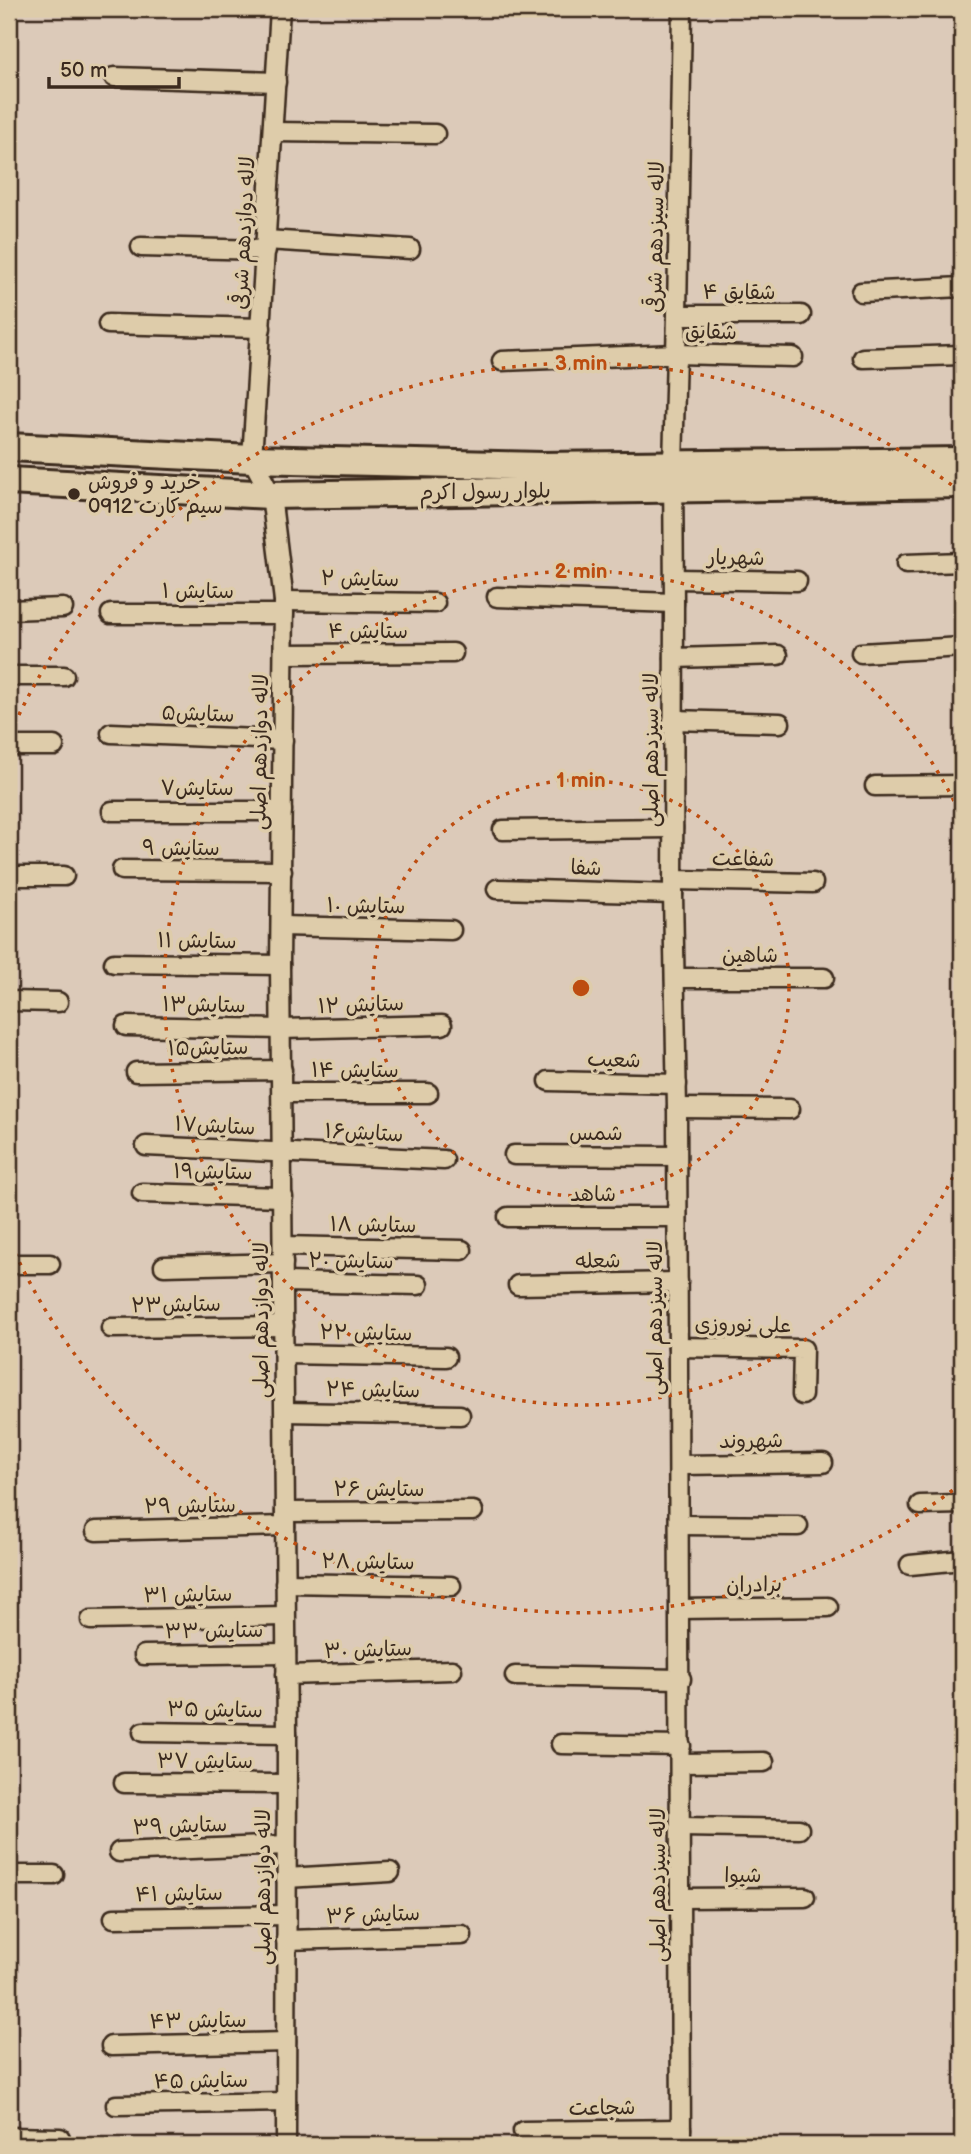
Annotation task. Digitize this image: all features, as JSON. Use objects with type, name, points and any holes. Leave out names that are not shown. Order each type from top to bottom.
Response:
[{"type":"main road","name":"بلوار رسول اکرم","points":[[9,447],[252,459],[542,466],[673,478],[962,484]]},
{"type":"main road","name":"بلوار رسول اکرم","points":[[9,481],[271,495],[673,478],[962,461]]},
{"type":"street","name":"لاله دوازدهم شرقی","points":[[252,459],[280,9]]},
{"type":"street","name":"لاله سیزدهم شرقی","points":[[673,478],[682,9]]},
{"type":"street","points":[[114,78],[275,82]]},
{"type":"street","points":[[273,132],[435,134]]},
{"type":"street","points":[[141,247],[266,245],[410,249]]},
{"type":"street","points":[[861,292],[962,286]]},
{"type":"street","name":"شقایق ۴","points":[[677,315],[801,315]]},
{"type":"street","points":[[108,324],[261,328]]},
{"type":"street","name":"شقایق","points":[[502,362],[676,354],[793,357]]},
{"type":"street","points":[[863,358],[962,355]]},
{"type":"street","points":[[252,459],[271,495]]},
{"type":"street","name":"لاله سیزدهم اصلی","points":[[673,478],[673,887],[681,1679],[681,2137]]},
{"type":"street","name":"لاله دوازدهم اصلی","points":[[271,495],[284,608],[281,1030],[287,1734],[286,2145]]},
{"type":"street","points":[[906,564],[962,562]]},
{"type":"street","name":"شهریار","points":[[674,579],[797,581]]},
{"type":"street","points":[[497,597],[674,603]]},
{"type":"street","name":"ستایش ۲","points":[[284,608],[435,603]]},
{"type":"street","points":[[9,610],[63,608]]},
{"type":"street","name":"ستایش ۱","points":[[111,614],[284,608]]},
{"type":"street","points":[[861,653],[962,647]]},
{"type":"street","name":"ستایش ۴","points":[[284,654],[453,653]]},
{"type":"street","points":[[674,657],[778,655]]},
{"type":"street","points":[[9,676],[64,676]]},
{"type":"street","points":[[674,720],[780,723]]},
{"type":"street","name":"ستایش۵","points":[[111,733],[283,740]]},
{"type":"street","points":[[9,746],[54,746]]},
{"type":"street","points":[[875,786],[962,785]]},
{"type":"street","name":"ستایش۷","points":[[112,811],[282,811]]},
{"type":"street","points":[[502,830],[673,828]]},
{"type":"street","name":"ستایش ۹","points":[[122,870],[282,871]]},
{"type":"street","points":[[9,876],[64,876]]},
{"type":"street","name":"شفاعت","points":[[673,887],[813,883]]},
{"type":"street","name":"شفا","points":[[497,889],[673,887]]},
{"type":"street","name":"ستایش ۱۰","points":[[281,926],[451,930]]},
{"type":"street","name":"ستایش ۱۱","points":[[114,963],[281,965]]},
{"type":"street","name":"شاهین","points":[[675,978],[824,978]]},
{"type":"street","points":[[9,1001],[58,1002]]},
{"type":"street","name":"ستایش ۱۲","points":[[281,1030],[442,1025]]},
{"type":"street","name":"ستایش۱۳","points":[[126,1026],[281,1030]]},
{"type":"street","name":"ستایش۱۵","points":[[136,1072],[282,1069]]},
{"type":"street","name":"شعیب","points":[[549,1080],[677,1084]]},
{"type":"street","name":"ستایش ۱۴","points":[[282,1093],[428,1093]]},
{"type":"street","points":[[677,1108],[790,1109]]},
{"type":"street","name":"ستایش۱۷","points":[[146,1146],[282,1152]]},
{"type":"street","name":"ستایش۱۶","points":[[282,1152],[444,1160]]},
{"type":"street","name":"شمس","points":[[514,1155],[677,1156]]},
{"type":"street","name":"ستایش۱۹","points":[[142,1193],[283,1196]]},
{"type":"street","name":"شاهد","points":[[508,1217],[677,1217]]},
{"type":"street","name":"ستایش ۱۸","points":[[164,1266],[283,1254],[462,1250]]},
{"type":"street","points":[[9,1264],[50,1264]]},
{"type":"street","name":"ستایش ۲۰","points":[[284,1282],[418,1285]]},
{"type":"street","name":"شعله","points":[[518,1285],[678,1282]]},
{"type":"street","name":"ستایش۲۳","points":[[111,1328],[284,1326]]},
{"type":"street","name":"علی نوروزی","points":[[678,1348],[803,1349],[802,1395]]},
{"type":"street","name":"ستایش ۲۲","points":[[284,1354],[446,1357]]},
{"type":"street","name":"ستایش ۲۴","points":[[285,1412],[460,1415]]},
{"type":"street","name":"شهروند","points":[[679,1465],[822,1463]]},
{"type":"street","points":[[920,1505],[962,1504]]},
{"type":"street","name":"ستایش ۲۶","points":[[285,1519],[474,1511]]},
{"type":"street","name":"ستایش ۲۹","points":[[96,1531],[285,1519]]},
{"type":"street","points":[[680,1525],[798,1526]]},
{"type":"street","points":[[909,1565],[962,1560]]},
{"type":"street","name":"ستایش ۲۸","points":[[285,1583],[451,1586]]},
{"type":"street","name":"برادران","points":[[680,1609],[828,1607]]},
{"type":"street","name":"ستایش ۳۱","points":[[91,1620],[285,1616]]},
{"type":"street","name":"ستایش ۳۳","points":[[144,1656],[286,1653]]},
{"type":"street","name":"ستایش ۳۰","points":[[286,1675],[452,1670]]},
{"type":"street","points":[[515,1676],[681,1679]]},
{"type":"street","name":"ستایش ۳۵","points":[[143,1732],[287,1734]]},
{"type":"street","points":[[561,1744],[764,1762]]},
{"type":"street","name":"ستایش ۳۷","points":[[124,1783],[286,1784]]},
{"type":"street","points":[[681,1827],[799,1829]]},
{"type":"street","name":"ستایش ۳۹","points":[[119,1852],[286,1845]]},
{"type":"street","points":[[286,1878],[390,1872]]},
{"type":"street","points":[[9,1875],[54,1875]]},
{"type":"street","name":"شیوا","points":[[681,1898],[805,1897]]},
{"type":"street","name":"ستایش ۴۱","points":[[114,1918],[286,1915]]},
{"type":"street","name":"ستایش ۳۶","points":[[286,1940],[462,1935]]},
{"type":"street","name":"ستایش ۴۳","points":[[111,2046],[286,2042]]},
{"type":"street","name":"ستایش ۴۵","points":[[116,2105],[286,2102]]},
{"type":"street","name":"شجاعت","points":[[523,2132],[681,2137]]},
{"type":"street","points":[[9,2137],[61,2138]]},
{"type":"place","name":"خرید و فروش سیم کارت 0912","points":[[74,494]]}]
